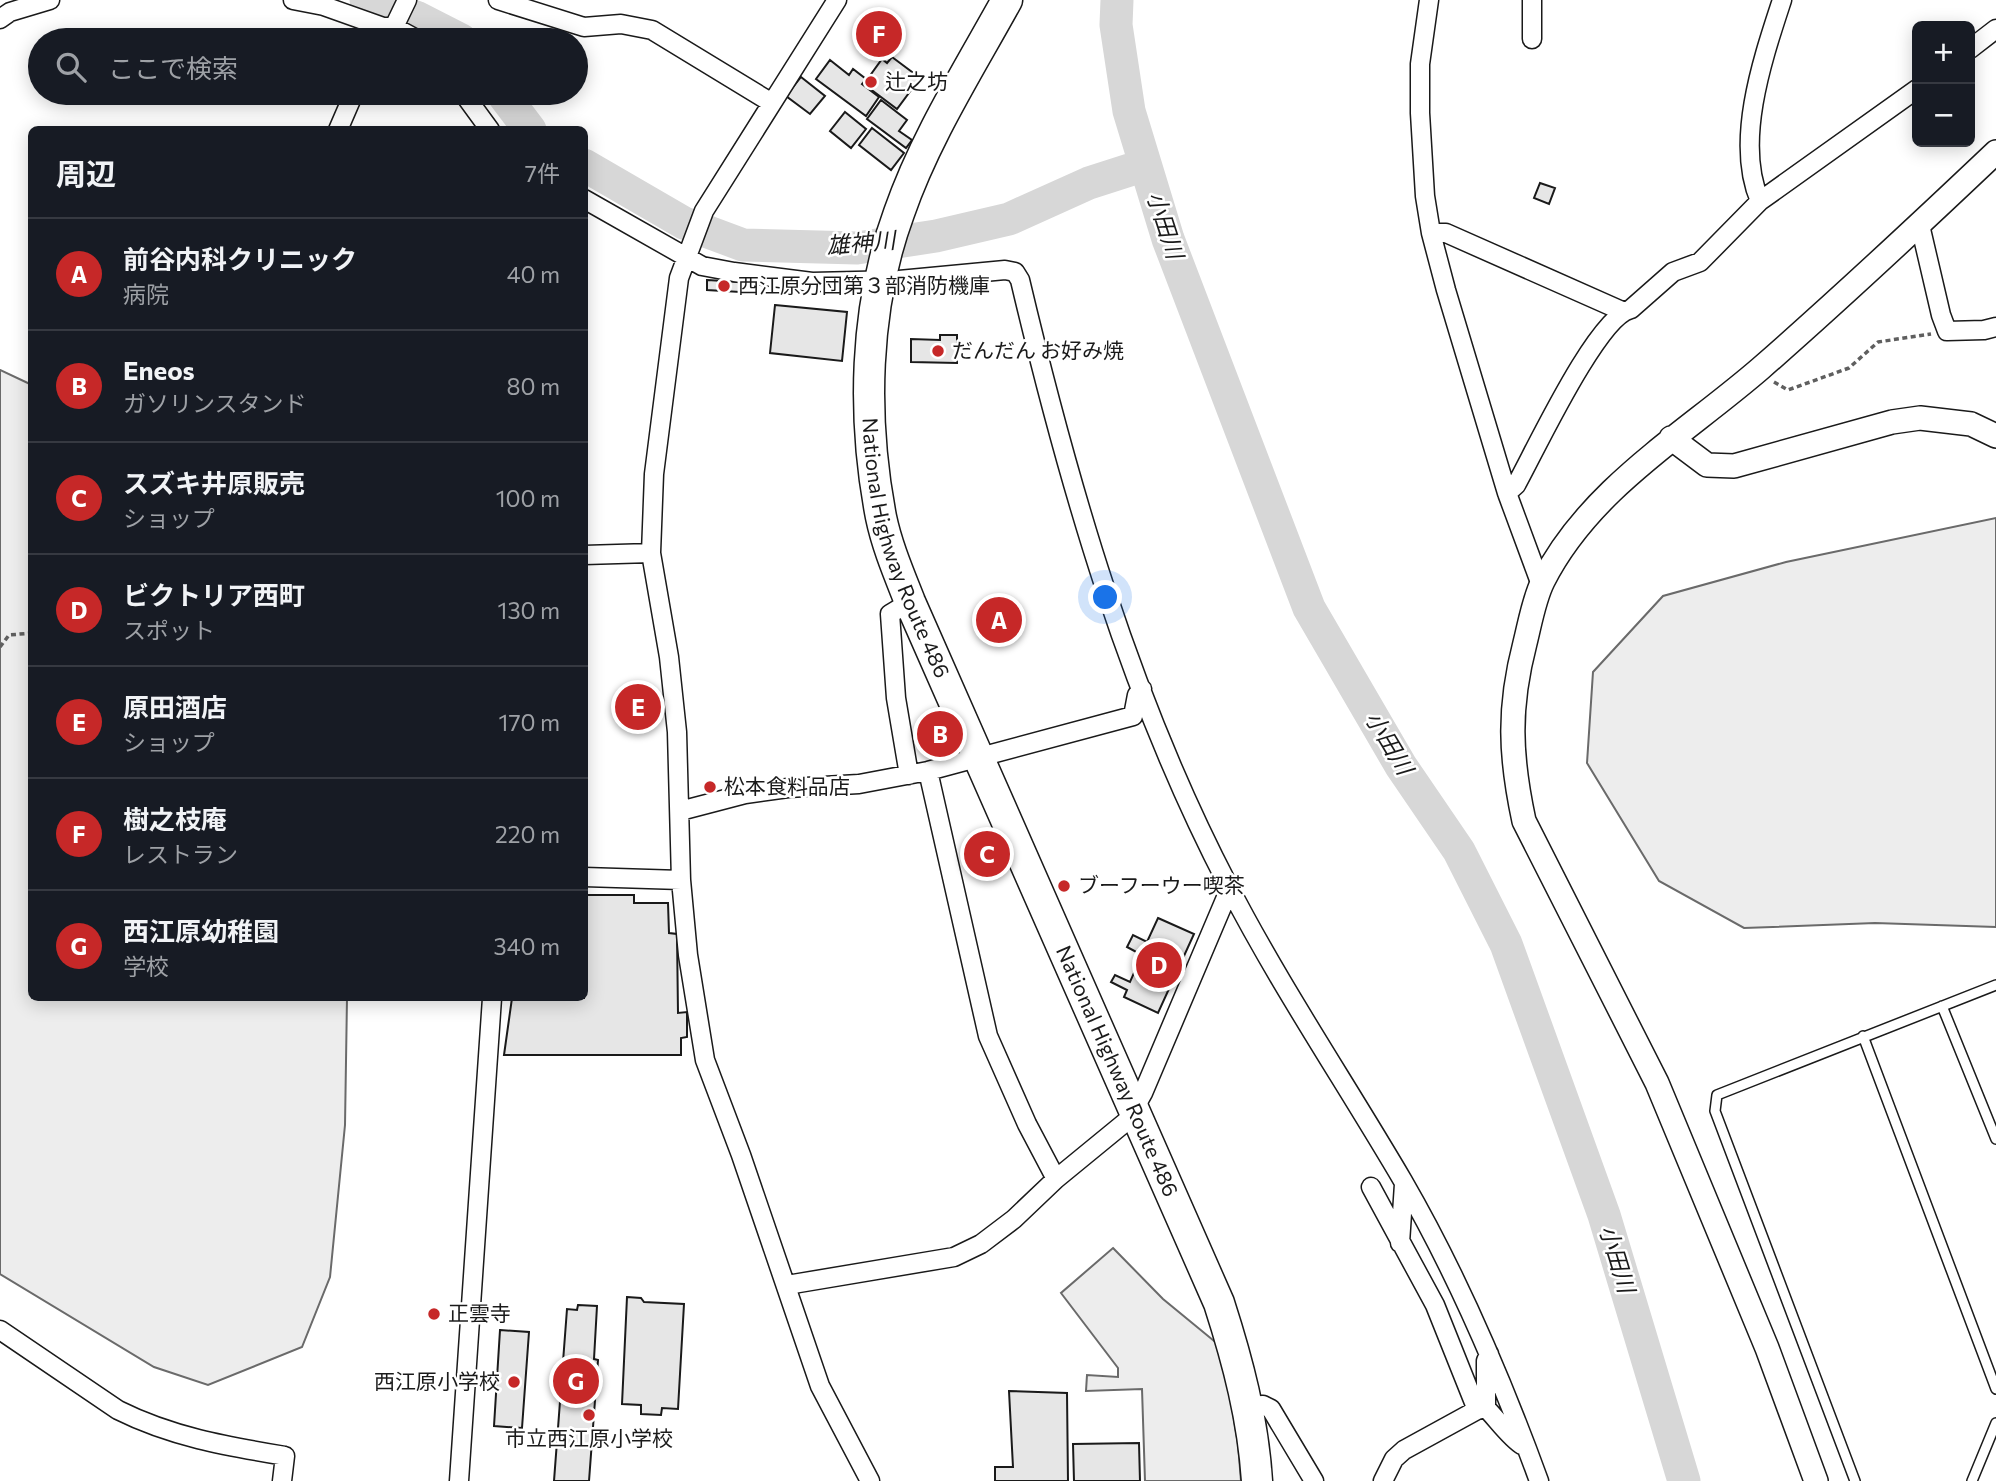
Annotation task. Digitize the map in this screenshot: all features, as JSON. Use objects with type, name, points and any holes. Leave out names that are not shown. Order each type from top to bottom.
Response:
[{"type":"highway","name":"National Highway Route 486","points":[[1007,0],[924,153],[898,214],[881,276],[870,362],[870,438],[881,518],[910,602],[1219,1303],[1237,1359],[1248,1406],[1257,1481]]},
{"type":"street","points":[[0,19],[10,12],[50,0]]},
{"type":"street","points":[[293,0],[324,6],[388,28],[407,0]]},
{"type":"street","points":[[498,0],[584,27],[621,24],[652,30],[772,103]]},
{"type":"street","points":[[837,0],[704,211],[687,254],[679,278],[654,474],[651,553],[669,657],[677,732],[681,880],[688,955],[705,1060],[820,1386],[870,1481]]},
{"type":"street","points":[[1429,0],[1420,64],[1420,100],[1425,196],[1431,233],[1507,493],[1541,584]]},
{"type":"street","points":[[1532,0],[1532,39]]},
{"type":"street","points":[[1760,201],[1751,170],[1752,120],[1757,80],[1782,0]]},
{"type":"street","points":[[1975,45],[1996,29]]},
{"type":"street","points":[[1507,493],[1516,485],[1592,344],[1622,311],[1631,309],[1673,272],[1700,262],[1760,201],[1912,93]]},
{"type":"street","points":[[340,126],[349,105]]},
{"type":"street","points":[[472,105],[487,126]]},
{"type":"street","points":[[1816,1481],[1767,1348],[1657,1083],[1524,821],[1516,782],[1511,724],[1516,678],[1541,584],[1562,548],[1598,507],[1671,438],[1759,370],[1920,225],[1996,152]]},
{"type":"street","points":[[588,201],[687,254],[702,265],[734,272],[812,282],[881,276],[1005,270],[1015,272],[1020,280],[1048,400],[1107,597],[1182,787],[1230,888],[1404,1183],[1454,1276],[1490,1353],[1539,1481]]},
{"type":"street","points":[[1920,225],[1947,331],[1996,327]]},
{"type":"street","points":[[1431,233],[1446,233],[1622,311]]},
{"type":"street","points":[[1671,438],[1707,465],[1734,467],[1892,422],[1920,418],[1972,424],[1996,436]]},
{"type":"street","points":[[588,555],[651,553]]},
{"type":"street","points":[[909,775],[896,698],[890,614],[910,602]]},
{"type":"street","points":[[680,811],[745,794],[788,788],[859,784],[928,771],[1133,716],[1137,695],[1142,689]]},
{"type":"street","points":[[928,771],[988,1036],[1027,1124],[1056,1179]]},
{"type":"street","points":[[588,877],[681,880]]},
{"type":"street","points":[[786,1285],[954,1257],[981,1244],[1014,1219],[1056,1179],[1128,1120],[1143,1093],[1230,888]]},
{"type":"street","points":[[459,1481],[492,1001]]},
{"type":"street","points":[[1400,1243],[1404,1183]]},
{"type":"street","points":[[1371,1188],[1435,1305],[1481,1409],[1506,1428],[1517,1443],[1527,1448]]},
{"type":"street","points":[[0,1330],[118,1410],[139,1420],[210,1443],[285,1456],[282,1481]]},
{"type":"street","points":[[1481,1409],[1486,1361],[1490,1353]]},
{"type":"street","points":[[1248,1406],[1263,1405],[1271,1409],[1314,1481]]},
{"type":"street","points":[[1383,1481],[1394,1459],[1404,1450],[1481,1409]]},
{"type":"lane","points":[[1855,1481],[1715,1111],[1717,1095],[1996,985]]},
{"type":"lane","points":[[1942,1006],[1996,1139]]},
{"type":"lane","points":[[1863,1036],[1996,1389]]},
{"type":"lane","points":[[1972,1481],[1996,1423]]},
{"type":"path","points":[[1759,370],[1788,390],[1849,368],[1878,342],[1947,331]]},
{"type":"path","points":[[0,647],[9,635],[28,633]]},
{"type":"shaded area","points":[[0,370],[28,383],[28,1001],[347,1001],[345,1125],[330,1277],[302,1347],[208,1385],[154,1367],[0,1274]]},
{"type":"shaded area","points":[[1996,518],[1996,927],[1875,923],[1744,928],[1659,881],[1587,763],[1593,672],[1663,596],[1786,562]]},
{"type":"shaded area","points":[[1113,1248],[1163,1299],[1219,1345],[1238,1444],[1241,1481],[1145,1481],[1142,1389],[1086,1391],[1087,1375],[1118,1377],[1118,1368],[1061,1293]]},
{"type":"building","points":[[892,57],[920,78],[897,109],[869,88],[875,81],[869,77],[882,59],[887,63]]},
{"type":"building","points":[[830,60],[849,75],[853,69],[866,79],[862,84],[879,97],[866,116],[816,79]]},
{"type":"building","points":[[801,77],[825,96],[810,114],[786,96]]},
{"type":"building","points":[[881,100],[907,120],[899,131],[912,140],[906,148],[867,119]]},
{"type":"building","points":[[845,112],[866,129],[851,148],[830,131]]},
{"type":"building","points":[[872,128],[904,153],[891,170],[859,145]]},
{"type":"building","points":[[1540,183],[1555,188],[1549,204],[1534,198]]},
{"type":"building","name":"西江原分団第３部消防機庫","points":[[707,280],[741,282],[740,292],[707,290]]},
{"type":"building","points":[[775,305],[847,312],[842,361],[770,353]]},
{"type":"building","points":[[940,335],[957,335],[957,363],[911,362],[911,339],[940,340]]},
{"type":"building","points":[[588,895],[634,895],[634,903],[668,903],[669,933],[677,934],[678,1013],[687,1012],[687,1037],[681,1038],[681,1055],[504,1055],[512,1001],[588,1001]]},
{"type":"building","points":[[1158,918],[1194,934],[1158,1013],[1124,997],[1127,990],[1111,982],[1115,975],[1130,982],[1142,955],[1127,947],[1133,935],[1147,942]]},
{"type":"building","points":[[627,1297],[641,1298],[644,1302],[684,1304],[678,1409],[662,1408],[661,1415],[641,1414],[641,1405],[622,1404]]},
{"type":"building","points":[[578,1305],[597,1306],[594,1359],[598,1360],[589,1481],[554,1481],[567,1309],[577,1310]]},
{"type":"building","points":[[500,1330],[529,1332],[522,1428],[494,1426]]},
{"type":"building","points":[[1009,1391],[1067,1393],[1068,1481],[995,1481],[995,1467],[1013,1467]]},
{"type":"building","points":[[1139,1443],[1140,1481],[1074,1481],[1073,1444]]},
{"type":"waterway","name":"雄神川","points":[[366,0],[416,17],[438,28]]},
{"type":"waterway","name":"小田川","points":[[1117,0],[1116,25],[1129,111],[1168,239],[1309,608],[1401,766],[1459,851],[1506,944],[1604,1215],[1684,1481]]},
{"type":"waterway","name":"雄神川","points":[[511,105],[527,126]]},
{"type":"waterway","name":"雄神川","points":[[588,167],[684,223],[743,245],[857,248],[936,236],[1009,219],[1089,183],[1145,165]]},
{"type":"place","name":"樹之枝庵","points":[[879,34]]},
{"type":"place","name":"辻之坊","points":[[871,82]]},
{"type":"place","name":"西江原分団第３部消防機庫","points":[[724,286]]},
{"type":"place","name":"だんだん お好み焼","points":[[938,351]]},
{"type":"place","name":"前谷内科クリニック","points":[[999,620]]},
{"type":"place","name":"原田酒店","points":[[638,707]]},
{"type":"place","name":"Eneos","points":[[940,734]]},
{"type":"place","name":"松本食料品店","points":[[710,787]]},
{"type":"place","name":"スズキ井原販売","points":[[987,854]]},
{"type":"place","name":"ブーフーウー喫茶","points":[[1064,886]]},
{"type":"place","name":"ビクトリア西町","points":[[1159,965]]},
{"type":"place","name":"正雲寺","points":[[434,1314]]},
{"type":"place","name":"西江原幼稚園","points":[[576,1381]]},
{"type":"place","name":"西江原小学校","points":[[514,1382]]},
{"type":"place","name":"市立西江原小学校","points":[[589,1415]]}]
